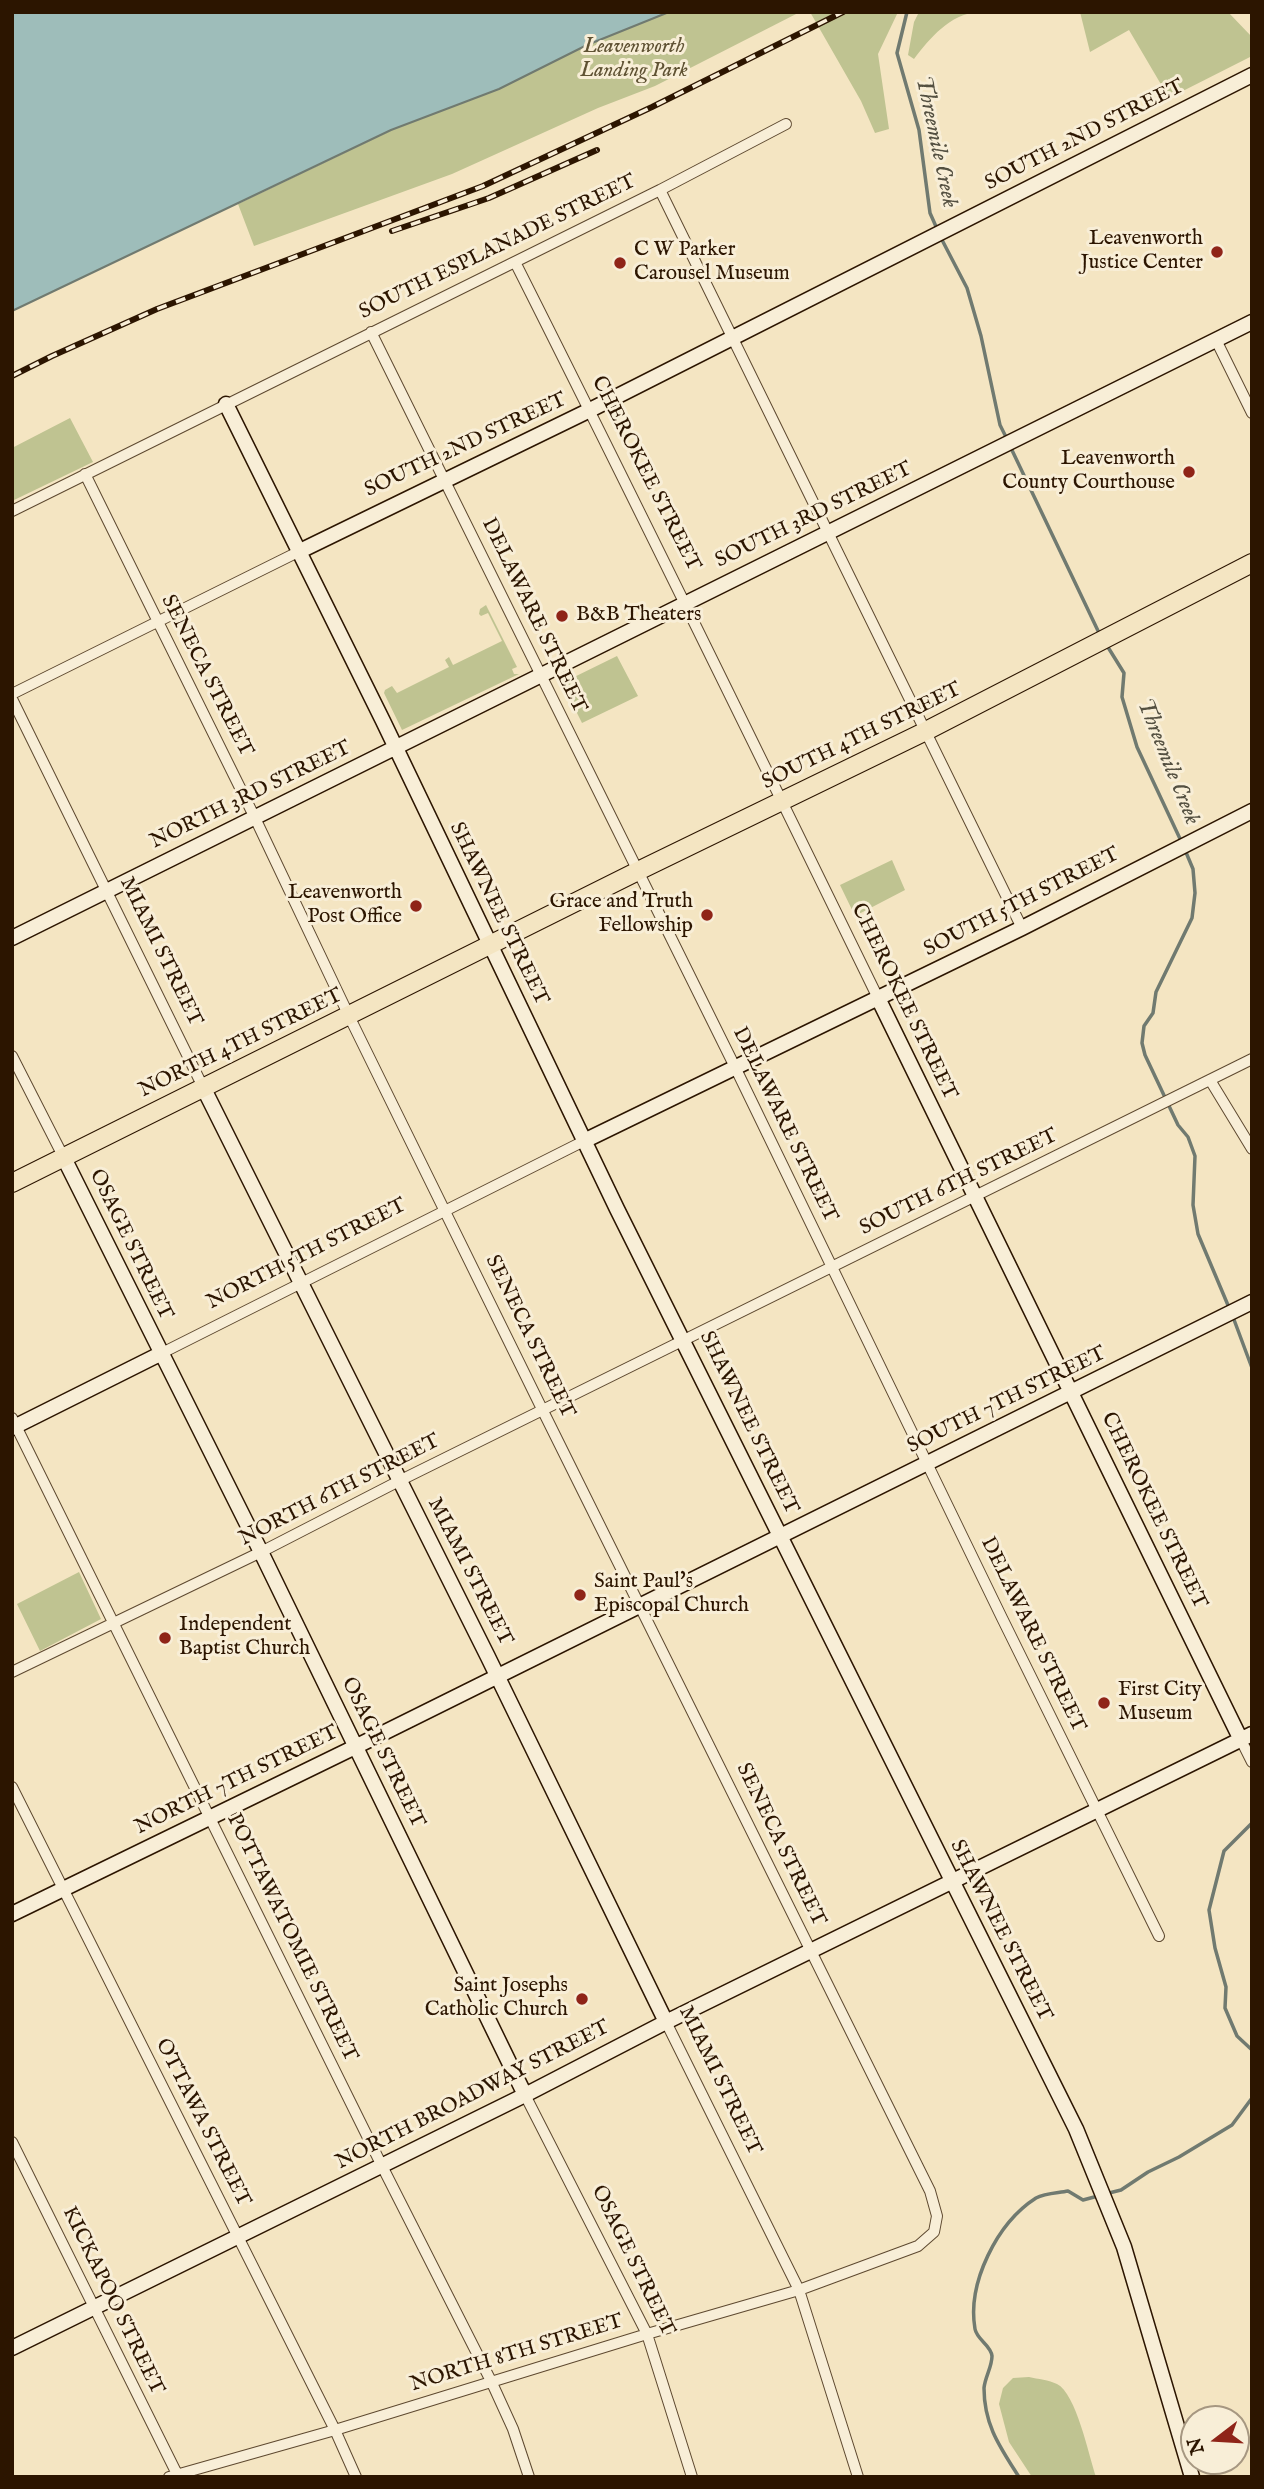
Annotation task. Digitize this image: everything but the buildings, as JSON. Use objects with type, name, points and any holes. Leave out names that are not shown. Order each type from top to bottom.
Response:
[{"type":"highway","name":"SOUTH 4TH STREET","points":[[490,946],[926,731],[1252,563]]},
{"type":"highway","name":"NORTH 4TH STREET","points":[[12,1183],[490,946]]},
{"type":"street","name":"SOUTH 2ND STREET","points":[[298,552],[590,411],[1252,75]]},
{"type":"street","name":"SOUTH ESPLANADE STREET","points":[[12,511],[660,190],[786,124]]},
{"type":"street","points":[[660,190],[1022,928]]},
{"type":"street","name":"CHEROKEE STREET","points":[[515,262],[686,603],[780,803],[1071,1393],[1247,1737],[1252,1762]]},
{"type":"street","name":"SOUTH 3RD STREET","points":[[396,749],[1252,322]]},
{"type":"street","name":"DELAWARE STREET","points":[[371,332],[735,1067],[1159,1936]]},
{"type":"street","points":[[1216,340],[1252,413]]},
{"type":"street","name":"SHAWNEE STREET","points":[[226,404],[396,749],[584,1141],[1090,2159],[1116,2225],[1192,2477]]},
{"type":"street","name":"SENECA STREET","points":[[85,474],[543,1412],[930,2191],[937,2216]]},
{"type":"street","points":[[12,697],[298,552]]},
{"type":"street","name":"MIAMI STREET","points":[[12,697],[799,2291],[858,2477]]},
{"type":"street","name":"NORTH 3RD STREET","points":[[12,938],[396,749]]},
{"type":"street","name":"SOUTH 5TH STREET","points":[[584,1141],[1022,928],[1213,830],[1251,814]]},
{"type":"street","name":"OSAGE STREET","points":[[12,1056],[261,1552],[525,2095],[647,2334],[692,2477]]},
{"type":"street","name":"SOUTH 6TH STREET","points":[[683,1340],[1252,1059]]},
{"type":"street","points":[[1210,1080],[1252,1149]]},
{"type":"street","name":"NORTH 5TH STREET","points":[[14,1424],[160,1354],[584,1141]]},
{"type":"street","name":"SOUTH 7TH STREET","points":[[779,1535],[1252,1302]]},
{"type":"street","name":"NORTH 6TH STREET","points":[[12,1672],[261,1552],[683,1340]]},
{"type":"street","name":"POTTAWATOMIE STREET","points":[[14,1424],[492,2383],[513,2429],[529,2477]]},
{"type":"street","name":"NORTH 7TH STREET","points":[[12,1914],[355,1747],[779,1535]]},
{"type":"street","name":"NORTH BROADWAY STREET","points":[[12,2348],[525,2095],[666,2022],[1247,1737]]},
{"type":"street","name":"OTTAWA STREET","points":[[12,1787],[335,2430],[356,2477]]},
{"type":"street","name":"KICKAPOO STREET","points":[[12,2142],[175,2476]]},
{"type":"street","name":"NORTH 8TH STREET","points":[[175,2476],[799,2291],[918,2246],[934,2231],[937,2216]]},
{"type":"green space","name":"Leavenworth Landing Park","points":[[669,12],[800,12],[655,86],[598,108],[452,174],[254,246],[238,204],[392,130],[499,89],[587,45]]},
{"type":"green space","points":[[810,12],[898,12],[878,54],[889,129],[875,133],[861,101]]},
{"type":"green space","points":[[919,12],[978,12],[950,22],[934,35],[914,59],[908,55],[914,22]]},
{"type":"green space","points":[[1080,12],[1228,12],[1252,37],[1252,56],[1169,98],[1129,30],[1090,52]]},
{"type":"green space","points":[[70,418],[93,462],[12,501],[12,448]]},
{"type":"green space","points":[[486,605],[517,667],[512,669],[514,674],[519,674],[402,730],[385,690],[392,686],[397,693],[449,667],[445,660],[449,657],[453,665],[502,641],[488,613],[481,616],[479,614],[480,609]]},
{"type":"green space","points":[[617,656],[638,696],[582,723],[562,683]]},
{"type":"green space","points":[[892,860],[905,890],[855,916],[840,885]]},
{"type":"green space","points":[[79,1572],[101,1619],[40,1651],[17,1604]]},
{"type":"green space","points":[[1029,2377],[1057,2384],[1064,2390],[1076,2412],[1096,2477],[1032,2477],[1009,2442],[999,2404],[1003,2388],[1013,2378]]},
{"type":"water","points":[[12,12],[669,12],[587,45],[499,89],[391,130],[12,311]]},
{"type":"waterway","name":"Threemile Creek","points":[[907,12],[897,53],[919,130],[930,213],[938,231]]},
{"type":"waterway","name":"Threemile Creek","points":[[941,238],[967,288],[981,336],[1000,425],[1007,439]]},
{"type":"waterway","name":"Threemile Creek","points":[[1010,446],[1100,635]]},
{"type":"waterway","name":"Threemile Creek","points":[[1106,644],[1124,673],[1122,697],[1137,747],[1182,843]]},
{"type":"waterway","name":"Threemile Creek","points":[[1185,850],[1193,869],[1195,893],[1192,918],[1156,992],[1153,1013],[1144,1026],[1142,1043],[1145,1055],[1178,1125],[1188,1137],[1195,1156],[1193,1205],[1198,1234],[1230,1310]]},
{"type":"waterway","name":"Threemile Creek","points":[[1233,1317],[1252,1368]]},
{"type":"waterway","name":"Threemile Creek","points":[[1252,1823],[1224,1851],[1209,1910],[1215,1948],[1226,1987],[1225,2008],[1237,2036],[1252,2050]]},
{"type":"waterway","name":"Threemile Creek","points":[[1105,2194],[1121,2190],[1232,2125],[1252,2098]]},
{"type":"waterway","name":"Threemile Creek","points":[[1019,2477],[994,2435],[987,2413],[984,2388],[992,2356],[976,2333],[974,2311],[981,2274],[997,2238],[1022,2209],[1036,2198],[1068,2191],[1083,2200],[1098,2196]]},
{"type":"railway","points":[[12,376],[157,309],[483,186],[652,107],[843,12]]},
{"type":"railway","points":[[392,231],[489,198],[597,150]]},
{"type":"place","name":"Leavenworth Justice Center","points":[[1217,252]]},
{"type":"place","name":"C W Parker Carousel Museum","points":[[620,263]]},
{"type":"place","name":"Leavenworth County Courthouse","points":[[1189,472]]},
{"type":"place","name":"B&B Theaters","points":[[562,616]]},
{"type":"place","name":"Leavenworth Post Office","points":[[416,906]]},
{"type":"place","name":"Grace and Truth Fellowship","points":[[707,915]]},
{"type":"place","name":"Saint Paul's Episcopal Church","points":[[580,1595]]},
{"type":"place","name":"Independent Baptist Church","points":[[165,1638]]},
{"type":"place","name":"First City Museum","points":[[1104,1703]]},
{"type":"place","name":"Saint Josephs Catholic Church","points":[[582,1999]]}]
